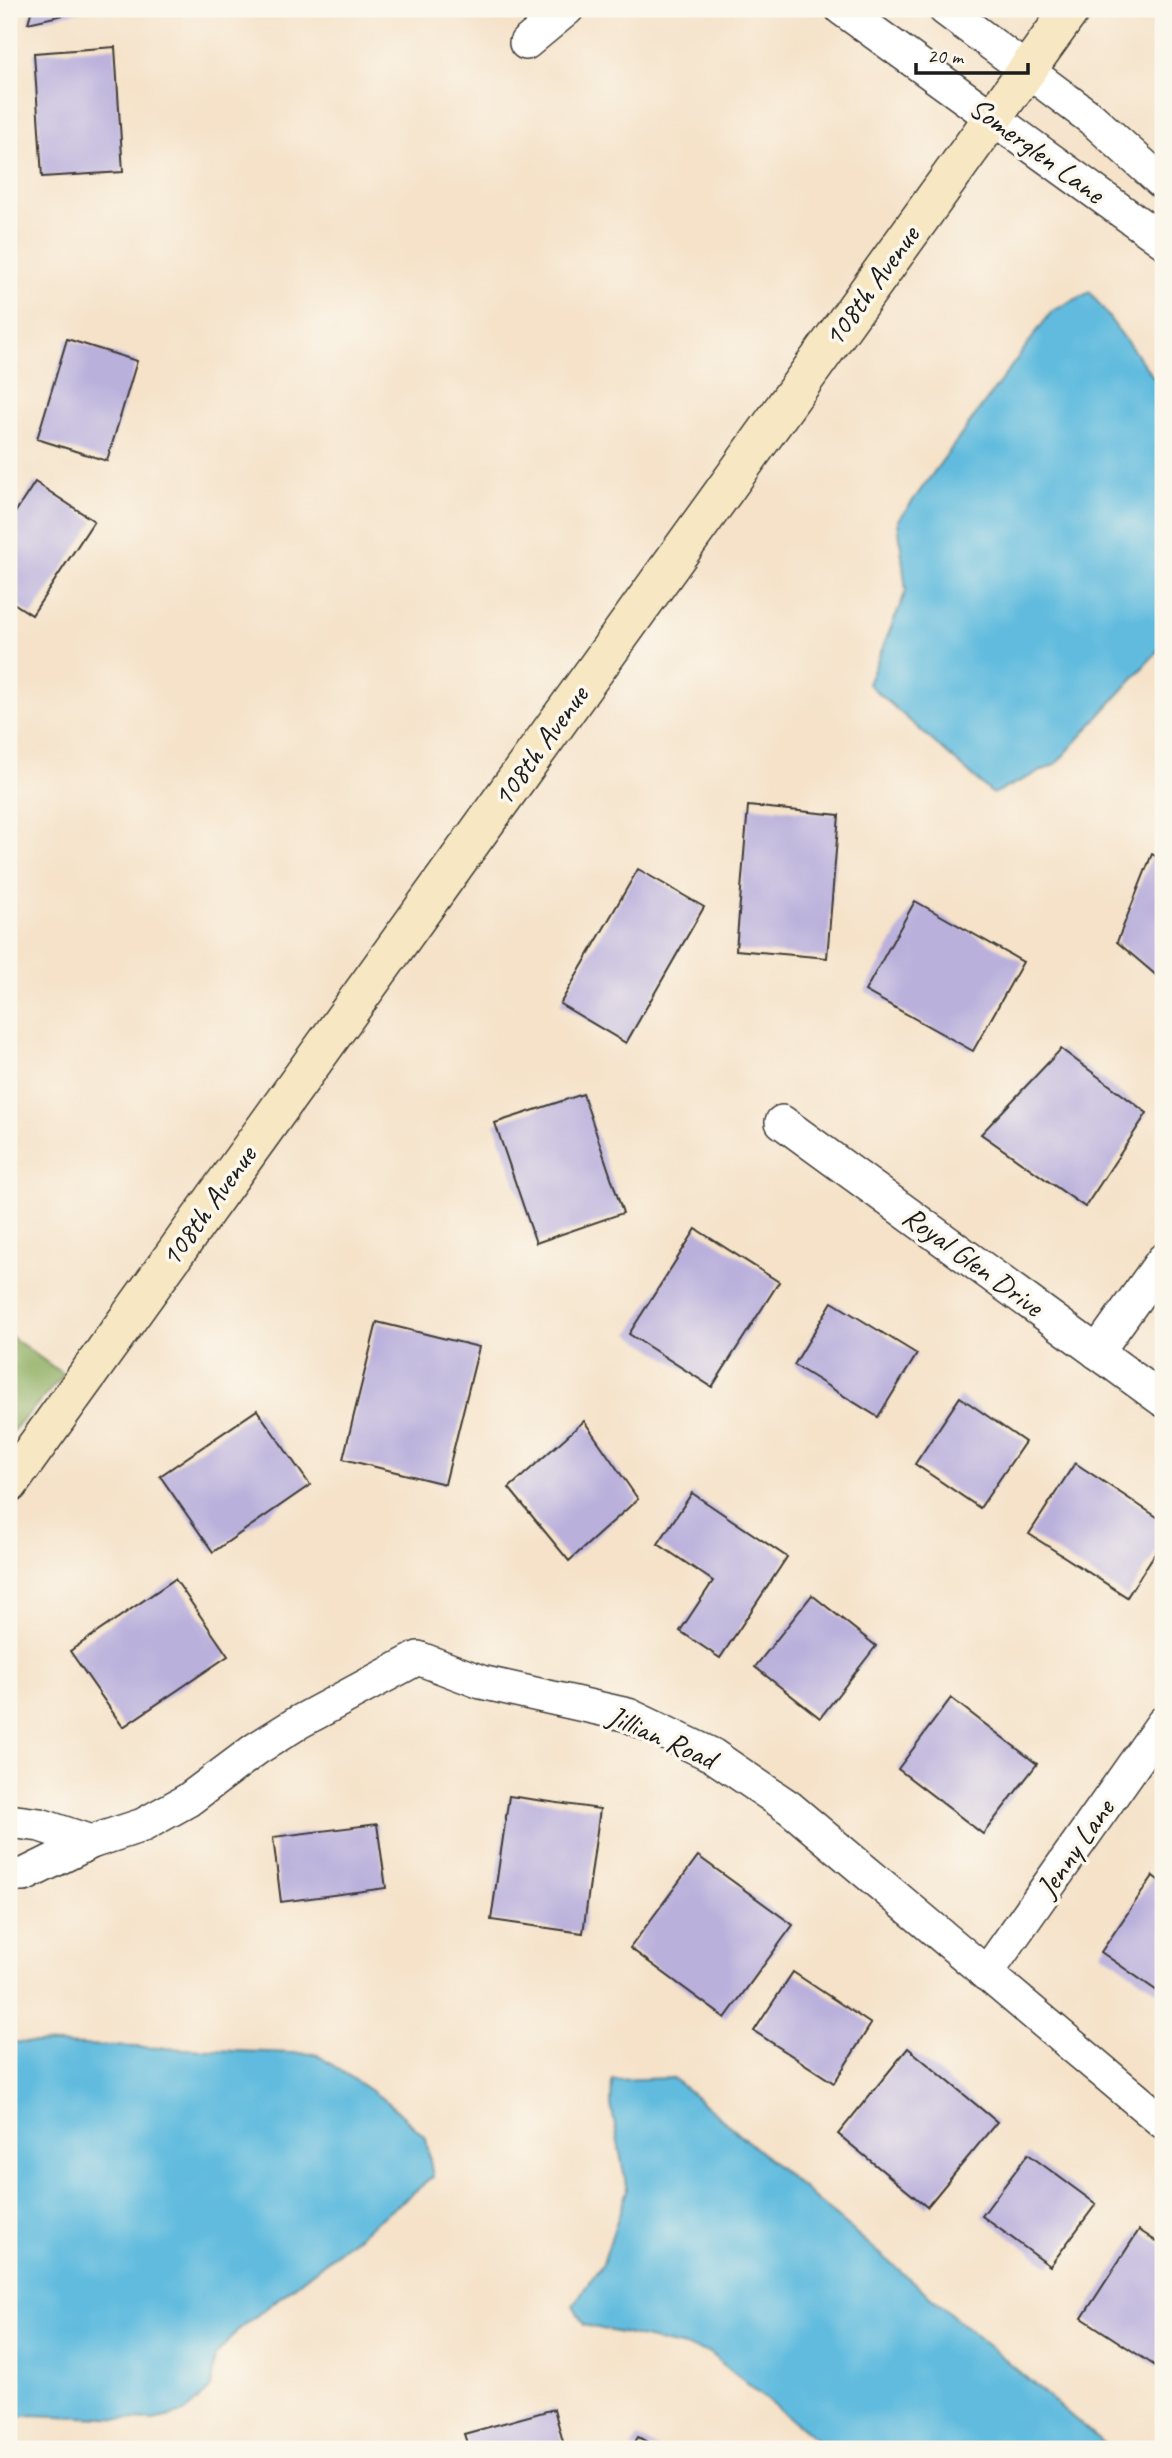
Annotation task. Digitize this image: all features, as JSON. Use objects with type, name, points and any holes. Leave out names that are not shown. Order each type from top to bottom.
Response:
[{"type":"street","points":[[526,43],[567,9]]},
{"type":"street","name":"Somerglen Lane","points":[[842,9],[1163,241]]},
{"type":"street","name":"Somerglen Lane","points":[[944,9],[1028,69],[1163,183]]},
{"type":"street","name":"108th Avenue","points":[[9,1484],[1070,9]]},
{"type":"street","name":"Royal Glen Drive","points":[[782,1122],[1163,1401]]},
{"type":"street","points":[[1097,1352],[1163,1260]]},
{"type":"street","name":"Jillian Road","points":[[9,1875],[24,1875],[91,1842],[143,1825],[188,1800],[288,1728],[418,1658],[481,1682],[628,1715],[712,1755],[790,1808],[1163,2122]]},
{"type":"street","name":"Jenny Lane","points":[[986,1974],[1163,1723]]},
{"type":"street","points":[[9,1821],[40,1825],[91,1842]]},
{"type":"green space","points":[[9,1335],[64,1375],[9,1435]]},
{"type":"water","points":[[1090,292],[1163,390],[1163,645],[1056,764],[993,794],[868,684],[906,591],[898,521],[1052,311]]},
{"type":"water","points":[[9,2042],[316,2054],[389,2103],[426,2138],[433,2177],[237,2331],[215,2356],[211,2388],[184,2413],[153,2420],[32,2415],[9,2418]]},
{"type":"water","points":[[673,2078],[1110,2449],[828,2449],[708,2352],[584,2325],[573,2305],[603,2263],[627,2190],[611,2105],[612,2080]]},
{"type":"building","points":[[32,9],[86,9],[86,10],[28,23]]},
{"type":"building","points":[[115,47],[123,172],[42,177],[34,53]]},
{"type":"building","points":[[67,339],[137,361],[107,461],[37,439]]},
{"type":"building","points":[[35,482],[94,521],[32,615],[9,600],[9,522]]},
{"type":"building","points":[[748,806],[839,815],[827,958],[736,950]]},
{"type":"building","points":[[1152,854],[1163,861],[1163,981],[1117,942]]},
{"type":"building","points":[[638,869],[704,907],[626,1043],[560,1004]]},
{"type":"building","points":[[915,901],[1023,962],[973,1051],[865,991]]},
{"type":"building","points":[[1061,1049],[1147,1113],[1085,1207],[981,1134]]},
{"type":"building","points":[[583,1094],[623,1213],[536,1243],[495,1123]]},
{"type":"building","points":[[696,1229],[779,1282],[712,1387],[629,1334]]},
{"type":"building","points":[[832,1302],[917,1354],[878,1417],[794,1365]]},
{"type":"building","points":[[377,1322],[479,1347],[445,1484],[343,1459]]},
{"type":"building","points":[[960,1397],[1025,1442],[980,1508],[915,1464]]},
{"type":"building","points":[[257,1410],[310,1485],[213,1552],[160,1476]]},
{"type":"building","points":[[584,1421],[638,1499],[569,1561],[509,1488]]},
{"type":"building","points":[[1075,1463],[1163,1521],[1163,1541],[1127,1597],[1029,1534]]},
{"type":"building","points":[[692,1493],[787,1557],[720,1658],[680,1631],[713,1581],[658,1544]]},
{"type":"building","points":[[175,1579],[228,1656],[123,1727],[70,1651]]},
{"type":"building","points":[[812,1595],[876,1646],[820,1718],[755,1667]]},
{"type":"building","points":[[951,1698],[1037,1764],[983,1834],[898,1769]]},
{"type":"building","points":[[509,1796],[600,1809],[583,1933],[491,1920]]},
{"type":"building","points":[[377,1824],[386,1888],[281,1902],[273,1837]]},
{"type":"building","points":[[698,1856],[793,1925],[725,2018],[630,1948]]},
{"type":"building","points":[[1153,1876],[1163,1884],[1163,1995],[1101,1952]]},
{"type":"building","points":[[793,1972],[871,2024],[834,2083],[754,2031]]},
{"type":"building","points":[[908,2048],[997,2122],[927,2207],[838,2134]]},
{"type":"building","points":[[1028,2154],[1096,2204],[1050,2266],[982,2216]]},
{"type":"building","points":[[1139,2230],[1163,2246],[1163,2371],[1082,2318]]},
{"type":"building","points":[[554,2409],[565,2449],[469,2449],[464,2434]]},
{"type":"building","points":[[638,2437],[660,2449],[631,2449]]}]
